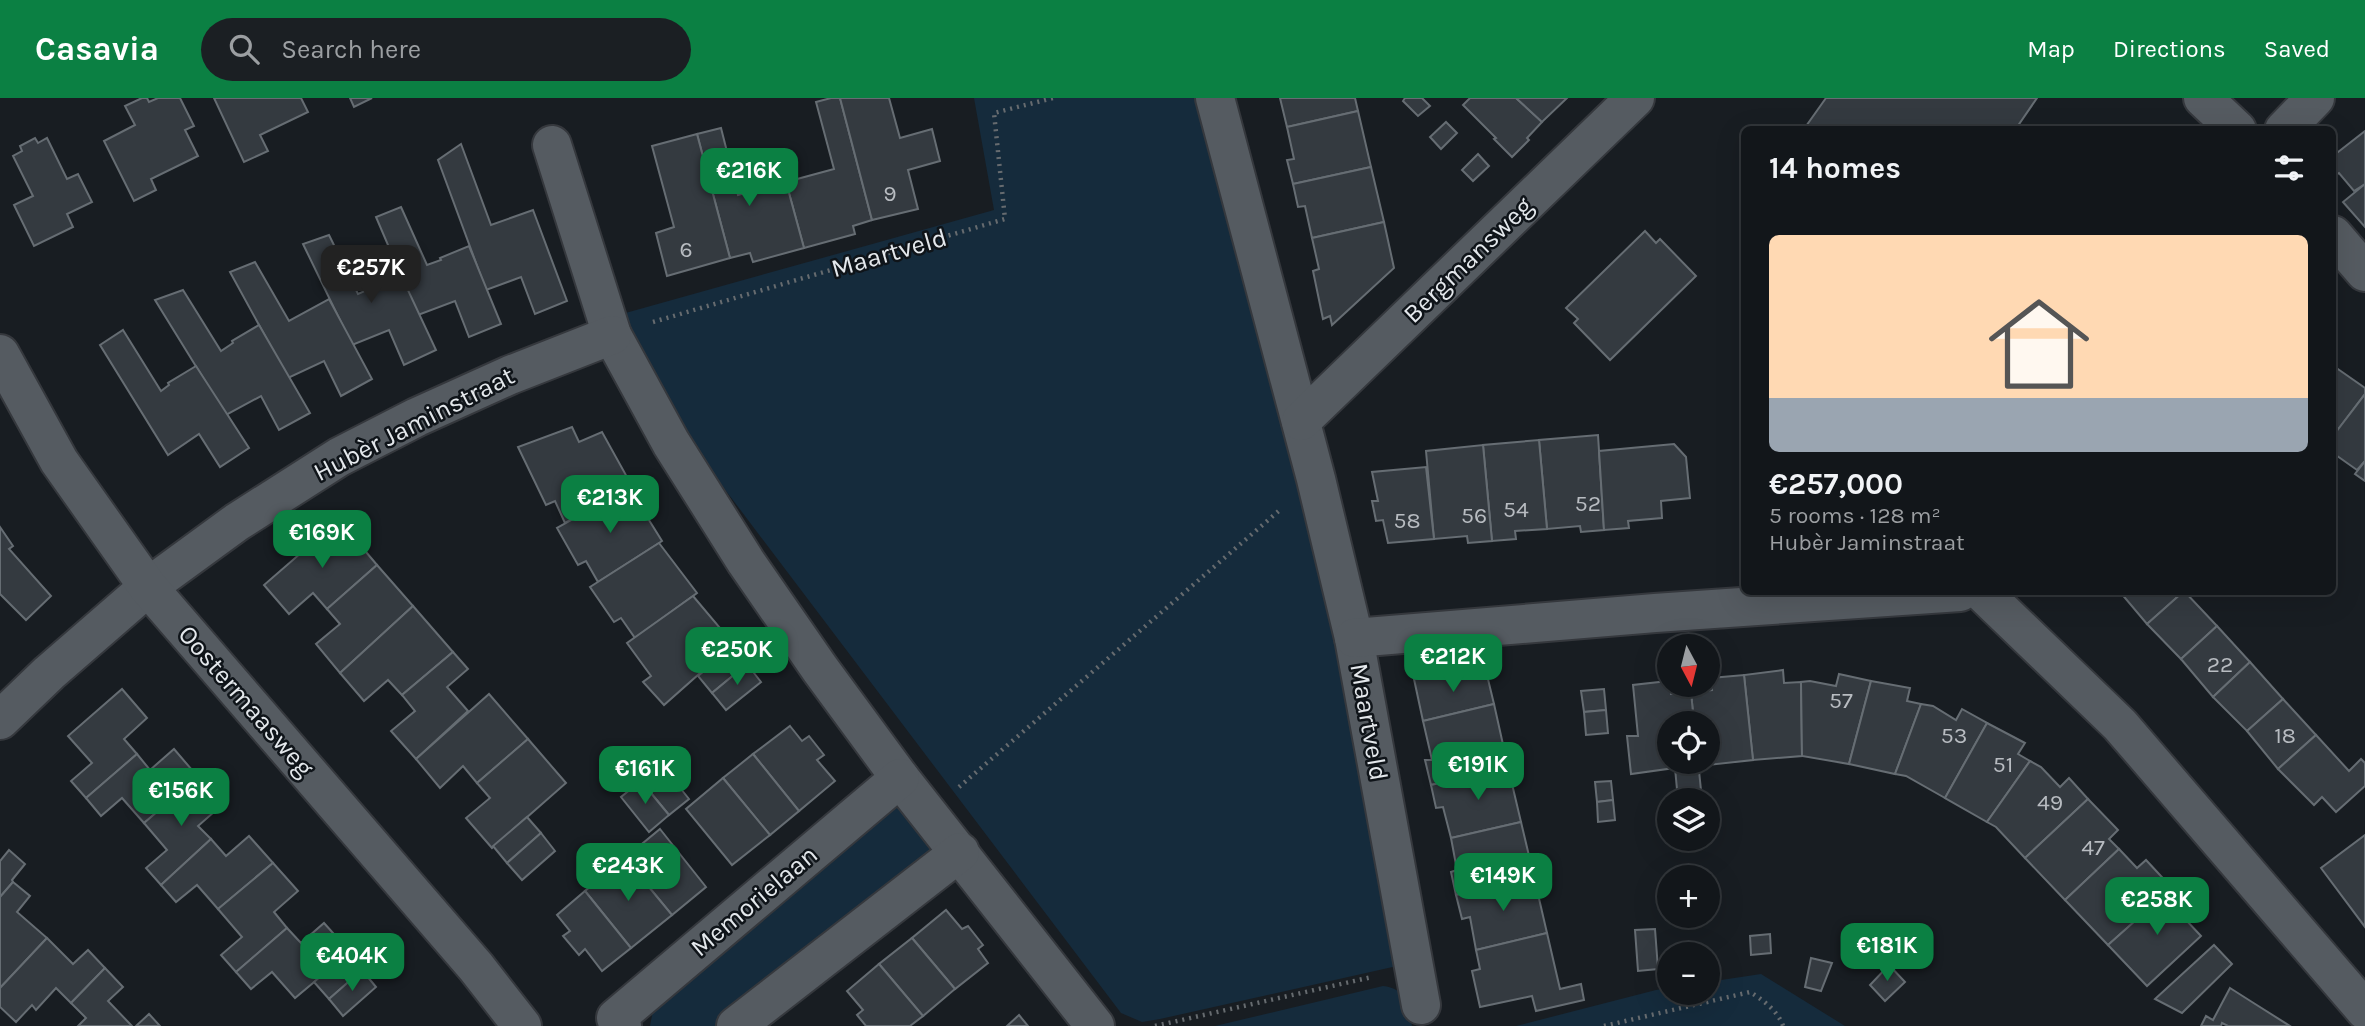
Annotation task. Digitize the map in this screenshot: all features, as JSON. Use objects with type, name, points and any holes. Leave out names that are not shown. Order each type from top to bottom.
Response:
[{"type":"street","name":"Maartveld","points":[[1215,98],[1316,479],[1353,638],[1421,1005]]},
{"type":"street","name":"Bergmansweg","points":[[1301,421],[1635,98]]},
{"type":"street","points":[[2203,98],[2233,126]]},
{"type":"street","points":[[2288,126],[2315,98]]},
{"type":"street","points":[[552,145],[612,335],[671,443],[746,562],[900,778],[1096,1026]]},
{"type":"street","points":[[2336,238],[2365,272]]},
{"type":"street","name":"Hubèr Jaminstraat","points":[[0,720],[49,673],[148,587],[237,522],[339,457],[417,417],[510,375],[612,335]]},
{"type":"street","name":"Oostermaasweg","points":[[0,354],[59,461],[148,587],[467,957],[522,1026]]},
{"type":"street","points":[[1353,638],[1655,612],[1913,595]]},
{"type":"street","points":[[1985,595],[2120,725],[2365,1010]]},
{"type":"street","name":"Memorielaan","points":[[622,1026],[616,1018],[900,778]]},
{"type":"street","points":[[736,1026],[960,852]]},
{"type":"path","name":"Maartveld","points":[[612,335],[1005,219],[994,113],[1034,100],[1054,98]]},
{"type":"path","points":[[928,814],[1316,479]]},
{"type":"path","points":[[1155,1026],[1414,967]]},
{"type":"path","points":[[1604,1026],[1750,992],[1764,1000],[1783,1026]]},
{"type":"shaded area","points":[[974,98],[1211,98],[1294,422],[1406,964],[1160,1019],[1142,1022],[1121,1013],[689,442],[622,314],[994,210]]},
{"type":"shaded area","points":[[898,805],[938,855],[727,1026],[650,1026],[655,1000]]},
{"type":"shaded area","points":[[1761,974],[1845,1026],[1516,1026],[1657,990],[1657,1005],[1720,1005],[1720,980]]},
{"type":"shaded area","points":[[1383,986],[1402,994],[1412,1026],[1215,1026]]},
{"type":"building","points":[[147,98],[149,102],[158,98],[180,98],[194,126],[185,130],[198,156],[151,179],[156,190],[134,201],[104,141],[135,125],[125,106]]},
{"type":"building","points":[[214,98],[301,98],[308,112],[260,135],[268,151],[244,162]]},
{"type":"building","points":[[350,98],[372,98],[354,107]]},
{"type":"building","points":[[840,98],[872,220],[853,226],[855,234],[804,248],[786,182],[834,169],[816,102]]},
{"type":"building","points":[[840,98],[889,98],[900,138],[932,129],[940,161],[908,170],[918,209],[872,220]]},
{"type":"building","points":[[1280,98],[1355,98],[1358,111],[1287,127]]},
{"type":"building","points":[[1405,98],[1422,98],[1430,106],[1418,116],[1403,101]]},
{"type":"building","points":[[1470,98],[1516,98],[1542,122],[1512,157],[1463,105]]},
{"type":"building","points":[[1516,98],[1567,98],[1542,122]]},
{"type":"building","points":[[1826,98],[2037,98],[2018,126],[1806,126]]},
{"type":"building","points":[[1358,111],[1371,167],[1293,184],[1287,160],[1294,159],[1287,127]]},
{"type":"building","points":[[1446,122],[1457,133],[1441,149],[1430,137]]},
{"type":"building","points":[[721,128],[738,195],[786,182],[804,248],[753,262],[750,253],[730,258],[697,134]]},
{"type":"building","points":[[2365,131],[2365,184],[2354,191],[2339,173],[2336,175],[2336,154]]},
{"type":"building","points":[[697,134],[730,258],[667,276],[656,233],[674,227],[652,146]]},
{"type":"building","points":[[35,138],[38,143],[47,138],[67,179],[78,174],[92,202],[67,214],[73,227],[34,246],[14,205],[33,196],[13,156],[22,151],[20,146]]},
{"type":"building","points":[[461,144],[491,225],[533,210],[567,301],[535,314],[521,277],[486,290],[438,160]]},
{"type":"building","points":[[1478,154],[1489,166],[1473,181],[1462,170]]},
{"type":"building","points":[[1371,167],[1384,222],[1312,238],[1305,206],[1298,207],[1293,184]]},
{"type":"building","points":[[2365,184],[2365,227],[2343,202]]},
{"type":"building","points":[[401,207],[427,265],[469,246],[501,324],[469,337],[455,301],[418,315],[376,217]]},
{"type":"building","points":[[1384,222],[1394,268],[1332,325],[1330,316],[1323,319],[1313,271],[1319,269],[1312,238]]},
{"type":"building","points":[[1645,231],[1656,243],[1660,239],[1696,276],[1610,360],[1574,323],[1578,319],[1566,308]]},
{"type":"building","points":[[329,235],[358,294],[400,273],[436,350],[404,365],[389,330],[352,345],[303,244]]},
{"type":"building","points":[[255,262],[289,321],[329,299],[372,379],[341,396],[324,361],[288,378],[230,272]]},
{"type":"building","points":[[183,290],[221,351],[259,325],[310,413],[279,430],[261,396],[226,415],[155,300]]},
{"type":"building","points":[[123,330],[161,391],[168,383],[196,366],[249,448],[220,467],[199,434],[168,455],[100,345]]},
{"type":"building","points":[[2336,368],[2365,388],[2365,394],[2336,432]]},
{"type":"building","points":[[2365,394],[2365,461],[2357,470],[2336,455],[2336,432]]},
{"type":"building","points":[[572,427],[579,442],[602,432],[632,486],[565,523],[555,501],[546,505],[518,447]]},
{"type":"building","points":[[1598,435],[1604,530],[1581,532],[1580,526],[1547,529],[1539,440]]},
{"type":"building","points":[[1539,440],[1547,529],[1515,531],[1516,539],[1492,541],[1483,445]]},
{"type":"building","points":[[1674,444],[1686,457],[1690,498],[1661,501],[1662,518],[1628,521],[1629,528],[1604,530],[1599,451]]},
{"type":"building","points":[[1483,445],[1492,541],[1468,543],[1467,536],[1434,539],[1426,451]]},
{"type":"building","points":[[2365,461],[2365,481],[2355,474]]},
{"type":"building","points":[[1426,467],[1434,539],[1388,543],[1383,520],[1376,521],[1372,501],[1378,501],[1372,472]]},
{"type":"building","points":[[629,488],[662,541],[598,582],[586,561],[578,565],[557,528]]},
{"type":"building","points":[[339,520],[377,565],[327,609],[313,593],[289,614],[264,585]]},
{"type":"building","points":[[0,527],[13,546],[9,549],[51,596],[26,620],[0,594]]},
{"type":"building","points":[[659,543],[697,593],[635,638],[621,618],[614,622],[590,587]]},
{"type":"building","points":[[377,565],[413,606],[340,673],[316,644],[340,624],[327,609]]},
{"type":"building","points":[[2123,595],[2180,595],[2147,624]]},
{"type":"building","points":[[2180,595],[2188,595],[2217,626],[2181,659],[2147,624]]},
{"type":"building","points":[[693,596],[720,628],[704,640],[717,658],[664,705],[643,682],[651,676],[627,643]]},
{"type":"building","points":[[413,606],[453,652],[402,695],[388,680],[364,701],[340,673]]},
{"type":"building","points":[[2217,626],[2250,662],[2213,697],[2181,659]]},
{"type":"building","points":[[733,647],[747,664],[712,693],[698,676]]},
{"type":"building","points":[[453,652],[468,669],[447,687],[468,711],[416,759],[391,731],[415,711],[402,695]]},
{"type":"building","points":[[2250,662],[2283,699],[2247,731],[2213,697]]},
{"type":"building","points":[[747,664],[761,682],[726,710],[712,693]]},
{"type":"building","points":[[1783,670],[1784,683],[1801,682],[1802,756],[1753,760],[1744,675]]},
{"type":"building","points":[[1486,671],[1494,704],[1423,721],[1414,679]]},
{"type":"building","points":[[1839,674],[1871,681],[1849,764],[1802,756],[1801,682],[1836,686]]},
{"type":"building","points":[[1744,675],[1753,760],[1720,764],[1720,711],[1693,711],[1691,697],[1720,697],[1720,677]]},
{"type":"building","points":[[1871,681],[1910,688],[1907,701],[1921,704],[1895,774],[1849,764]]},
{"type":"building","points":[[1657,682],[1657,697],[1691,697],[1693,711],[1657,711],[1657,770],[1631,774],[1627,736],[1638,736],[1633,685]]},
{"type":"building","points":[[122,689],[147,718],[124,739],[137,754],[86,798],[71,781],[92,763],[68,736]]},
{"type":"building","points":[[1604,689],[1606,710],[1584,712],[1581,691]]},
{"type":"building","points":[[489,694],[528,739],[477,783],[463,766],[440,788],[416,759]]},
{"type":"building","points":[[2283,699],[2316,735],[2278,769],[2247,731]]},
{"type":"building","points":[[1494,704],[1508,767],[1431,785],[1425,760],[1432,760],[1423,721]]},
{"type":"building","points":[[1921,704],[1933,706],[1956,720],[1962,709],[1987,723],[1945,798],[1906,776],[1895,774]]},
{"type":"building","points":[[1606,710],[1608,733],[1586,735],[1584,712]]},
{"type":"building","points":[[1987,723],[2025,743],[2018,754],[2030,761],[1987,822],[1945,798]]},
{"type":"building","points":[[790,726],[802,741],[809,736],[824,755],[817,760],[835,781],[799,811],[753,754]]},
{"type":"building","points":[[2316,735],[2349,771],[2361,759],[2365,763],[2365,786],[2336,812],[2322,797],[2314,805],[2278,769]]},
{"type":"building","points":[[528,739],[566,783],[492,848],[466,818],[490,798],[477,783]]},
{"type":"building","points":[[174,749],[198,777],[144,823],[122,798],[101,816],[86,798],[137,754],[150,770]]},
{"type":"building","points":[[753,754],[799,811],[770,835],[723,778]]},
{"type":"building","points":[[2030,761],[2041,767],[2060,787],[2069,778],[2088,799],[2025,858],[1996,827],[1987,822]]},
{"type":"building","points":[[661,764],[689,799],[669,815],[641,781]]},
{"type":"building","points":[[1508,767],[1521,822],[1451,838],[1443,807],[1436,808],[1431,785]]},
{"type":"building","points":[[1676,774],[1699,774],[1701,788],[1677,788]]},
{"type":"building","points":[[198,777],[222,805],[198,826],[211,839],[161,885],[146,868],[167,850],[144,823]]},
{"type":"building","points":[[723,778],[770,835],[732,865],[686,809]]},
{"type":"building","points":[[641,781],[669,815],[649,832],[621,797]]},
{"type":"building","points":[[1611,781],[1613,800],[1597,802],[1595,782]]},
{"type":"building","points":[[2088,799],[2118,830],[2109,839],[2119,849],[2065,900],[2025,858]]},
{"type":"building","points":[[1613,800],[1615,820],[1598,822],[1597,802]]},
{"type":"building","points":[[527,817],[541,833],[507,863],[493,846]]},
{"type":"building","points":[[1521,822],[1534,877],[1456,895],[1451,872],[1457,870],[1451,838]]},
{"type":"building","points":[[660,829],[706,887],[672,915],[625,858]]},
{"type":"building","points":[[541,833],[555,851],[522,880],[507,863]]},
{"type":"building","points":[[2365,835],[2365,927],[2321,868]]},
{"type":"building","points":[[249,836],[273,863],[218,909],[197,885],[176,902],[161,885],[211,839],[226,856]]},
{"type":"building","points":[[2119,849],[2137,868],[2146,860],[2172,888],[2108,945],[2065,900]]},
{"type":"building","points":[[9,850],[25,864],[0,897],[0,861]]},
{"type":"building","points":[[625,858],[672,915],[631,948],[585,891]]},
{"type":"building","points":[[273,863],[298,891],[274,912],[287,928],[236,972],[221,955],[242,937],[218,909]]},
{"type":"building","points":[[1534,877],[1547,933],[1476,950],[1470,917],[1462,919],[1456,895]]},
{"type":"building","points":[[13,882],[30,896],[17,912],[47,938],[0,988],[0,897]]},
{"type":"building","points":[[2172,888],[2196,911],[2186,920],[2201,936],[2147,986],[2108,945]]},
{"type":"building","points":[[585,891],[631,948],[602,971],[585,949],[579,955],[563,936],[570,931],[557,915]]},
{"type":"building","points":[[946,910],[962,929],[968,926],[983,945],[978,949],[988,963],[955,989],[912,938]]},
{"type":"building","points":[[324,923],[350,952],[295,998],[272,972],[251,989],[236,972],[287,928],[301,943]]},
{"type":"building","points":[[1655,929],[1657,969],[1638,971],[1635,930]]},
{"type":"building","points":[[1857,929],[1868,935],[1858,954],[1847,948]]},
{"type":"building","points":[[1547,933],[1560,989],[1581,984],[1584,1000],[1536,1011],[1532,996],[1480,1007],[1472,971],[1480,969],[1476,950]]},
{"type":"building","points":[[1770,934],[1771,953],[1751,955],[1750,936]]},
{"type":"building","points":[[47,938],[73,964],[88,950],[105,968],[71,1003],[56,988],[36,1010],[32,1005],[16,1022],[0,1007],[0,988]]},
{"type":"building","points":[[912,938],[955,989],[923,1016],[879,964]]},
{"type":"building","points":[[2214,945],[2232,964],[2182,1013],[2155,999]]},
{"type":"building","points":[[348,953],[362,970],[329,999],[314,982]]},
{"type":"building","points":[[1811,958],[1832,963],[1821,991],[1805,987]]},
{"type":"building","points":[[879,964],[923,1016],[910,1026],[866,1026],[857,1015],[863,1010],[847,991]]},
{"type":"building","points":[[1889,965],[1905,982],[1885,1001],[1870,985]]},
{"type":"building","points":[[105,968],[123,987],[108,1001],[132,1026],[78,1026],[86,1018],[71,1003]]},
{"type":"building","points":[[362,970],[376,987],[343,1016],[329,999]]},
{"type":"building","points":[[2230,988],[2290,1026],[2228,1026],[2222,1023],[2221,1026],[2201,1026],[2206,1016],[2213,1020]]},
{"type":"building","points":[[149,1014],[160,1026],[136,1026]]},
{"type":"building","points":[[1019,1015],[1028,1026],[1007,1026]]}]
